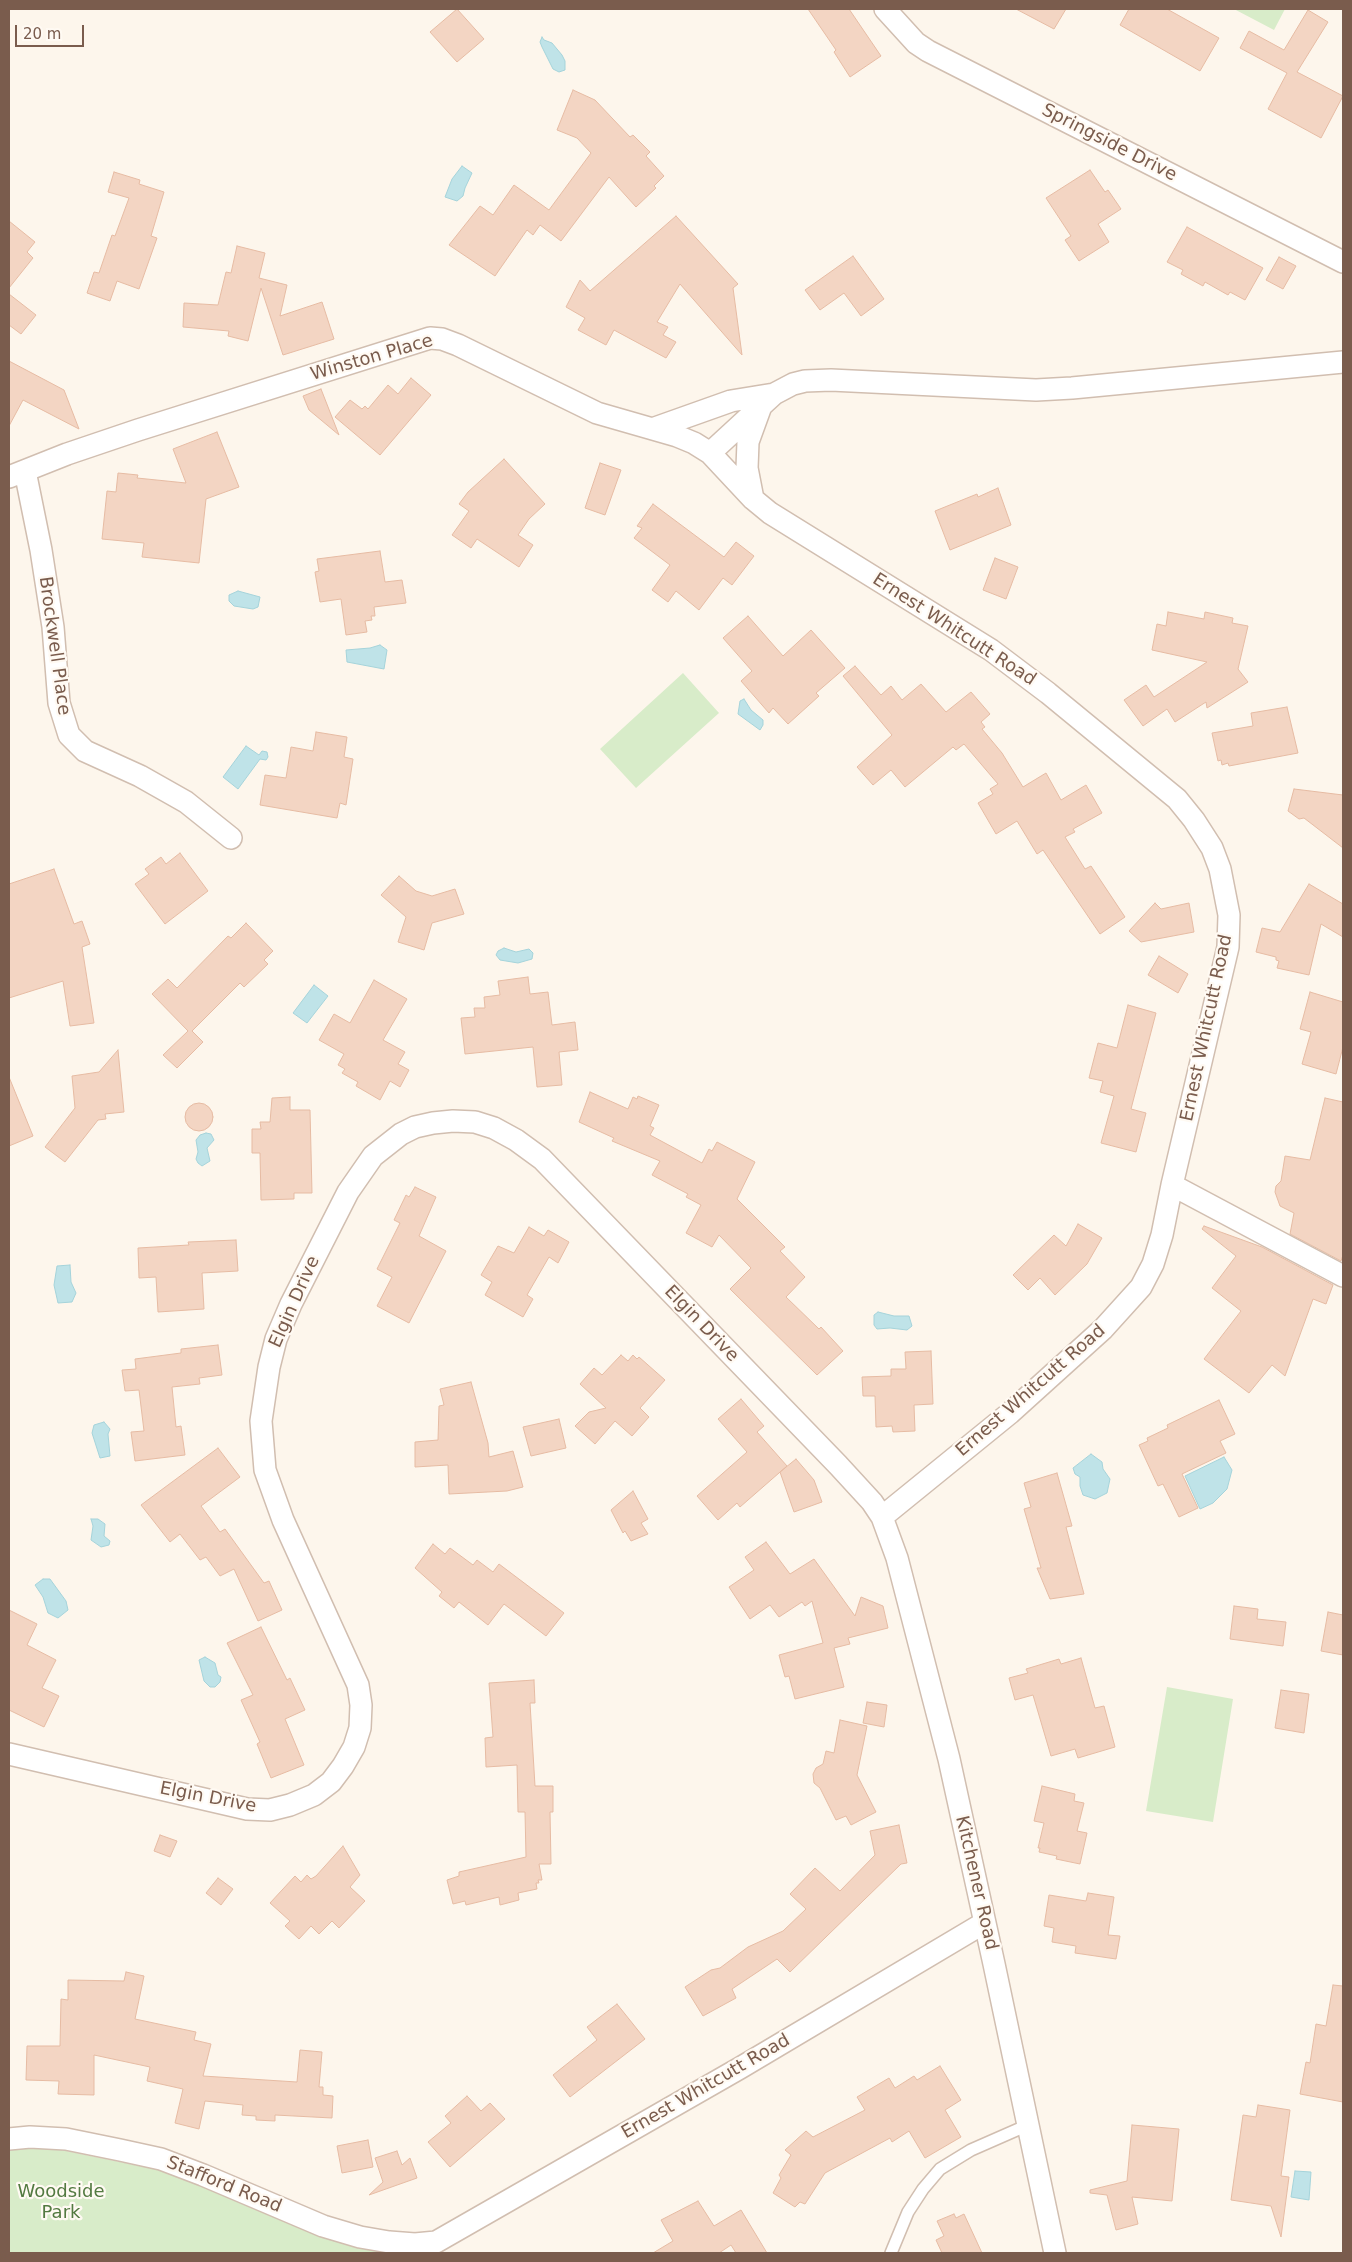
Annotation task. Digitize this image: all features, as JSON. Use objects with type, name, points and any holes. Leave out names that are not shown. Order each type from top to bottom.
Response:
[{"type":"street","name":"Springside Drive","points":[[885,9],[916,43],[937,56],[1343,262]]},
{"type":"street","name":"Winston Place","points":[[17,474],[67,454],[138,430],[430,338],[442,339],[458,345],[597,413],[655,428],[694,443],[710,453]]},
{"type":"street","points":[[710,453],[768,399],[793,384],[831,380],[1036,390],[1343,362]]},
{"type":"street","points":[[655,428],[731,401],[768,399]]},
{"type":"street","points":[[753,500],[747,468],[748,442],[768,399]]},
{"type":"street","name":"Ernest Whitcutt Road","points":[[710,453],[753,500],[770,513],[991,650],[1048,693],[1177,799],[1194,820],[1212,848],[1220,870],[1229,915],[1228,947],[1162,1235],[1153,1264],[1141,1287],[1122,1310],[1010,1413],[882,1517]]},
{"type":"street","name":"Brockwell Place","points":[[17,474],[44,570],[52,627],[59,703],[69,735],[85,751],[146,779],[186,802],[231,838]]},
{"type":"street","name":"Elgin Drive","points":[[9,1754],[247,1809],[262,1810],[290,1805],[314,1795],[331,1782],[343,1766],[354,1747],[360,1728],[362,1706],[358,1685],[274,1496],[265,1470],[262,1448],[262,1412],[269,1366],[276,1338],[291,1304],[348,1192],[373,1156],[401,1134],[415,1127],[453,1120],[475,1122],[494,1128],[516,1140],[542,1160],[838,1465],[872,1502],[882,1517]]},
{"type":"street","points":[[1172,1185],[1343,1276]]},
{"type":"street","name":"Kitchener Road","points":[[882,1517],[897,1558],[946,1749],[1054,2253]]},
{"type":"street","name":"Ernest Whitcutt Road","points":[[438,2248],[984,1923]]},
{"type":"street","name":"Stafford Road","points":[[9,2139],[30,2137],[66,2139],[161,2159],[323,2226],[360,2237],[438,2248]]},
{"type":"lane","points":[[891,2253],[908,2212],[922,2189],[940,2169],[971,2150],[1028,2125]]},
{"type":"green space","points":[[1234,9],[1285,9],[1274,30]]},
{"type":"green space","points":[[683,673],[719,713],[636,788],[600,749]]},
{"type":"green space","points":[[1167,1687],[1233,1699],[1213,1822],[1146,1811]]},
{"type":"green space","name":"Woodside Park","points":[[42,2146],[159,2170],[239,2200],[433,2253],[9,2253],[9,2150]]},
{"type":"water","points":[[542,37],[544,40],[552,43],[562,55],[565,61],[565,70],[559,72],[553,69],[540,42]]},
{"type":"water","points":[[462,166],[472,173],[463,196],[457,201],[445,197],[452,179]]},
{"type":"water","points":[[238,591],[260,597],[258,607],[253,609],[234,606],[229,601],[229,595]]},
{"type":"water","points":[[380,645],[387,650],[384,669],[347,662],[346,650],[370,648]]},
{"type":"water","points":[[744,699],[751,710],[763,720],[760,730],[738,714],[740,701]]},
{"type":"water","points":[[246,746],[259,755],[262,751],[267,752],[268,757],[266,760],[260,759],[238,789],[223,777]]},
{"type":"water","points":[[504,948],[516,952],[529,949],[533,953],[532,959],[518,963],[500,960],[496,955],[498,951]]},
{"type":"water","points":[[314,985],[328,996],[307,1023],[293,1013]]},
{"type":"water","points":[[211,1134],[214,1140],[207,1148],[210,1161],[202,1166],[196,1159],[198,1152],[196,1140],[200,1135]]},
{"type":"water","points":[[70,1265],[71,1282],[76,1293],[72,1302],[58,1303],[54,1285],[57,1266]]},
{"type":"water","points":[[878,1312],[894,1316],[909,1316],[912,1326],[907,1330],[877,1329],[874,1325],[874,1315]]},
{"type":"water","points":[[104,1422],[110,1429],[108,1434],[110,1456],[100,1458],[92,1433],[94,1425]]},
{"type":"water","points":[[1091,1454],[1102,1462],[1103,1469],[1110,1479],[1107,1493],[1095,1499],[1083,1495],[1080,1477],[1075,1474],[1073,1468]]},
{"type":"water","points":[[1224,1457],[1232,1470],[1227,1489],[1213,1503],[1200,1509],[1185,1476]]},
{"type":"water","points":[[91,1519],[98,1519],[105,1524],[104,1536],[110,1541],[109,1545],[101,1547],[91,1540],[93,1526]]},
{"type":"water","points":[[43,1579],[50,1579],[66,1601],[68,1610],[58,1618],[48,1613],[43,1597],[35,1585]]},
{"type":"water","points":[[205,1657],[215,1663],[218,1675],[221,1677],[220,1682],[215,1687],[210,1687],[204,1681],[199,1660]]},
{"type":"water","points":[[1295,2171],[1311,2172],[1309,2200],[1291,2197]]},
{"type":"building","points":[[457,9],[484,39],[457,62],[430,32]]},
{"type":"building","points":[[808,9],[849,9],[881,56],[850,77],[834,52],[836,50]]},
{"type":"building","points":[[1016,9],[1066,9],[1054,29]]},
{"type":"building","points":[[1129,9],[1167,9],[1219,38],[1200,71],[1120,25]]},
{"type":"building","points":[[1308,10],[1328,22],[1297,72],[1343,96],[1321,138],[1268,109],[1287,73],[1240,48],[1249,31],[1284,50]]},
{"type":"building","points":[[573,90],[595,100],[630,137],[633,135],[650,152],[646,156],[664,176],[654,186],[656,188],[636,207],[609,177],[561,241],[540,225],[533,235],[527,230],[495,276],[449,245],[480,206],[493,215],[514,185],[549,210],[591,153],[577,138],[557,130]]},
{"type":"building","points":[[1090,170],[1105,192],[1108,190],[1121,209],[1098,224],[1109,242],[1079,261],[1065,240],[1071,236],[1046,198]]},
{"type":"building","points":[[114,172],[140,180],[139,184],[164,192],[151,236],[157,238],[139,289],[117,281],[110,301],[87,293],[94,272],[99,273],[112,235],[115,236],[129,198],[108,192]]},
{"type":"building","points":[[676,216],[738,284],[733,288],[742,355],[680,284],[657,322],[668,327],[663,335],[676,342],[666,358],[614,330],[606,345],[578,330],[585,318],[566,307],[580,280],[590,291]]},
{"type":"building","points":[[9,221],[35,242],[27,252],[33,258],[9,288]]},
{"type":"building","points":[[1187,227],[1263,268],[1245,300],[1230,292],[1228,295],[1205,282],[1203,286],[1181,274],[1183,270],[1167,262]]},
{"type":"building","points":[[237,246],[265,253],[259,278],[287,285],[280,316],[322,302],[334,339],[283,355],[261,288],[248,341],[228,336],[229,331],[183,327],[184,303],[218,305],[226,272],[231,273]]},
{"type":"building","points":[[853,256],[884,299],[861,316],[844,293],[820,310],[805,290]]},
{"type":"building","points":[[1279,257],[1296,266],[1283,289],[1266,280]]},
{"type":"building","points":[[9,294],[36,315],[21,334],[9,325]]},
{"type":"building","points":[[9,361],[64,390],[79,429],[23,400],[9,426]]},
{"type":"building","points":[[411,378],[431,395],[380,455],[335,417],[350,400],[362,409],[365,406],[368,409],[388,385],[398,394]]},
{"type":"building","points":[[321,389],[339,435],[309,410],[303,396]]},
{"type":"building","points":[[217,432],[239,487],[206,499],[199,563],[142,557],[144,543],[102,539],[107,491],[116,492],[118,473],[138,475],[137,478],[186,483],[173,449]]},
{"type":"building","points":[[504,459],[545,504],[529,519],[518,535],[533,545],[519,567],[477,539],[471,548],[452,535],[469,511],[459,504],[468,492]]},
{"type":"building","points":[[600,463],[621,470],[605,515],[585,508]]},
{"type":"building","points":[[998,488],[1011,525],[950,550],[935,511],[977,494],[978,497]]},
{"type":"building","points":[[653,504],[724,557],[736,542],[754,556],[732,585],[723,578],[699,610],[676,591],[668,602],[652,590],[670,565],[634,538],[642,528],[637,526]]},
{"type":"building","points":[[380,551],[385,582],[402,580],[406,603],[374,607],[375,616],[371,616],[372,620],[365,621],[367,632],[346,635],[341,599],[320,602],[315,572],[319,571],[317,559]]},
{"type":"building","points":[[995,558],[1018,567],[1006,599],[983,590]]},
{"type":"building","points":[[1168,612],[1204,619],[1205,612],[1233,618],[1232,623],[1248,626],[1238,669],[1248,682],[1207,708],[1206,702],[1175,722],[1167,709],[1143,726],[1124,700],[1146,685],[1154,697],[1207,662],[1152,650],[1157,624],[1166,626]]},
{"type":"building","points":[[748,616],[783,656],[811,630],[845,668],[816,693],[819,696],[788,724],[773,708],[769,713],[741,681],[752,671],[723,638]]},
{"type":"building","points":[[855,666],[881,695],[891,686],[902,700],[921,684],[946,712],[971,692],[990,714],[981,722],[985,727],[982,729],[1002,753],[1023,787],[1046,773],[1061,800],[1086,785],[1102,813],[1073,829],[1075,832],[1065,837],[1085,869],[1091,866],[1125,917],[1100,934],[1043,850],[1037,854],[1017,821],[996,834],[978,803],[993,794],[990,789],[998,784],[964,744],[956,750],[953,747],[905,787],[891,770],[873,785],[857,767],[892,735],[843,676]]},
{"type":"building","points":[[1287,707],[1298,753],[1229,766],[1228,763],[1222,765],[1221,760],[1218,761],[1212,733],[1253,726],[1251,713]]},
{"type":"building","points":[[316,732],[347,737],[344,757],[353,759],[346,805],[340,803],[337,818],[260,805],[265,775],[286,778],[291,747],[313,751]]},
{"type":"building","points":[[1294,789],[1343,795],[1343,848],[1304,818],[1299,819],[1288,811]]},
{"type":"building","points":[[180,853],[208,891],[165,924],[135,884],[149,874],[145,869],[161,857],[166,864]]},
{"type":"building","points":[[54,869],[74,924],[82,921],[90,944],[82,947],[94,1023],[70,1026],[63,981],[9,998],[9,884]]},
{"type":"building","points":[[399,876],[416,891],[432,896],[455,889],[464,914],[432,923],[424,950],[398,942],[406,917],[381,895]]},
{"type":"building","points":[[1309,884],[1343,904],[1343,937],[1321,924],[1309,975],[1277,968],[1279,961],[1276,960],[1276,957],[1256,952],[1262,928],[1280,932]]},
{"type":"building","points":[[1155,903],[1161,909],[1189,903],[1194,932],[1141,942],[1129,931]]},
{"type":"building","points":[[246,923],[273,951],[264,960],[268,964],[244,987],[240,983],[192,1031],[203,1042],[177,1068],[163,1055],[188,1031],[152,994],[168,979],[177,988],[228,936],[231,938]]},
{"type":"building","points":[[1159,956],[1188,974],[1178,993],[1148,975]]},
{"type":"building","points":[[528,977],[530,994],[548,992],[552,1025],[575,1022],[578,1050],[559,1052],[562,1085],[537,1087],[533,1047],[465,1054],[461,1018],[475,1017],[474,1008],[485,1008],[484,997],[500,995],[498,981]]},
{"type":"building","points":[[374,980],[407,999],[383,1040],[405,1052],[398,1064],[409,1070],[400,1087],[390,1081],[380,1100],[356,1086],[358,1082],[342,1073],[345,1069],[338,1065],[344,1054],[319,1040],[334,1014],[350,1023]]},
{"type":"building","points":[[1310,992],[1343,1002],[1343,1047],[1336,1074],[1302,1064],[1311,1032],[1300,1029]]},
{"type":"building","points":[[1128,1005],[1156,1013],[1131,1109],[1146,1113],[1136,1152],[1101,1143],[1114,1096],[1100,1092],[1103,1081],[1089,1078],[1098,1043],[1117,1048]]},
{"type":"building","points":[[118,1050],[124,1112],[105,1114],[106,1119],[98,1120],[65,1162],[45,1147],[75,1108],[72,1076],[99,1072]]},
{"type":"building","points":[[9,1077],[33,1136],[9,1146]]},
{"type":"building","points":[[590,1092],[628,1109],[633,1097],[637,1099],[638,1096],[659,1105],[650,1126],[654,1128],[650,1135],[702,1163],[709,1149],[712,1151],[717,1142],[755,1162],[737,1199],[785,1247],[780,1251],[805,1277],[786,1297],[819,1329],[821,1327],[843,1351],[817,1375],[730,1289],[751,1268],[719,1235],[712,1247],[686,1233],[701,1205],[686,1197],[688,1194],[652,1175],[660,1161],[612,1141],[614,1138],[579,1122]]},
{"type":"building","points":[[290,1097],[290,1110],[310,1110],[312,1193],[294,1193],[294,1199],[261,1200],[260,1153],[252,1153],[252,1129],[261,1129],[260,1122],[270,1122],[272,1098]]},
{"type":"building","points":[[1325,1098],[1343,1102],[1343,1255],[1341,1261],[1290,1234],[1294,1213],[1280,1206],[1275,1192],[1276,1186],[1281,1181],[1285,1156],[1310,1160]]},
{"type":"building","points":[[199,1103],[209,1107],[213,1117],[209,1127],[199,1131],[189,1127],[185,1117],[189,1107]]},
{"type":"building","points":[[415,1187],[436,1197],[419,1236],[446,1251],[409,1323],[377,1306],[392,1277],[377,1269],[400,1223],[394,1220],[406,1195],[409,1197]]},
{"type":"building","points":[[1078,1224],[1102,1238],[1087,1264],[1055,1295],[1040,1278],[1028,1290],[1013,1275],[1054,1235],[1066,1246]]},
{"type":"building","points":[[1204,1226],[1262,1247],[1333,1285],[1326,1304],[1313,1299],[1285,1376],[1272,1365],[1249,1393],[1204,1359],[1241,1311],[1212,1288],[1236,1256],[1202,1229]]},
{"type":"building","points":[[529,1227],[544,1236],[548,1230],[569,1242],[558,1263],[549,1257],[527,1295],[533,1299],[523,1317],[485,1295],[492,1282],[481,1275],[498,1246],[514,1253]]},
{"type":"building","points":[[236,1240],[238,1271],[202,1273],[204,1309],[158,1312],[156,1277],[139,1278],[138,1248],[189,1245],[188,1242]]},
{"type":"building","points":[[218,1345],[222,1375],[199,1378],[200,1384],[172,1387],[176,1427],[181,1426],[185,1455],[135,1461],[131,1432],[144,1431],[139,1390],[125,1391],[122,1370],[136,1369],[135,1359],[181,1353],[181,1349]]},
{"type":"building","points":[[931,1351],[933,1404],[914,1405],[915,1431],[893,1432],[892,1426],[876,1427],[875,1396],[863,1396],[862,1377],[891,1376],[891,1369],[906,1369],[905,1352]]},
{"type":"building","points":[[621,1355],[628,1361],[633,1355],[637,1359],[639,1357],[665,1380],[640,1408],[649,1417],[632,1436],[615,1421],[595,1444],[575,1426],[589,1412],[606,1408],[580,1384],[594,1368],[602,1375]]},
{"type":"building","points":[[471,1382],[488,1443],[489,1457],[513,1451],[523,1487],[507,1491],[449,1494],[448,1465],[415,1467],[415,1442],[438,1440],[439,1406],[444,1405],[440,1389]]},
{"type":"building","points":[[741,1399],[764,1426],[757,1432],[787,1466],[740,1507],[737,1503],[718,1520],[697,1496],[747,1452],[718,1419]]},
{"type":"building","points":[[1219,1400],[1235,1434],[1220,1441],[1226,1453],[1182,1474],[1198,1508],[1179,1517],[1163,1484],[1158,1486],[1139,1445],[1148,1441],[1147,1438],[1168,1428],[1167,1425]]},
{"type":"building","points":[[559,1419],[566,1448],[531,1456],[523,1427]]},
{"type":"building","points":[[218,1448],[240,1477],[201,1506],[220,1532],[225,1529],[264,1583],[269,1581],[282,1610],[258,1621],[234,1569],[220,1576],[206,1557],[200,1560],[180,1534],[170,1542],[141,1505]]},
{"type":"building","points":[[796,1459],[814,1480],[822,1502],[794,1512],[780,1472]]},
{"type":"building","points":[[1057,1473],[1072,1526],[1066,1527],[1084,1594],[1050,1599],[1037,1568],[1041,1568],[1024,1509],[1031,1507],[1024,1483]]},
{"type":"building","points":[[633,1491],[648,1519],[641,1523],[648,1534],[631,1541],[625,1531],[623,1533],[611,1510]]},
{"type":"building","points":[[766,1542],[790,1574],[814,1559],[855,1616],[861,1597],[883,1606],[888,1628],[848,1638],[850,1644],[834,1648],[844,1687],[795,1699],[789,1676],[785,1677],[779,1655],[823,1643],[812,1601],[805,1606],[802,1602],[779,1617],[770,1605],[750,1619],[729,1587],[754,1570],[745,1557]]},
{"type":"building","points":[[433,1544],[445,1554],[450,1548],[473,1565],[477,1560],[493,1572],[499,1564],[564,1613],[546,1636],[504,1604],[488,1625],[459,1602],[454,1608],[439,1596],[442,1592],[415,1568]]},
{"type":"building","points":[[1234,1606],[1258,1609],[1257,1619],[1286,1622],[1283,1646],[1230,1639]]},
{"type":"building","points":[[9,1610],[37,1624],[27,1645],[56,1660],[42,1688],[59,1696],[44,1727],[9,1710]]},
{"type":"building","points":[[1328,1612],[1343,1615],[1343,1655],[1321,1651]]},
{"type":"building","points":[[261,1627],[287,1680],[290,1678],[305,1710],[285,1719],[304,1765],[271,1778],[257,1744],[260,1742],[241,1700],[253,1695],[227,1643]]},
{"type":"building","points":[[1081,1658],[1095,1708],[1104,1706],[1115,1747],[1078,1758],[1075,1749],[1051,1756],[1033,1695],[1015,1700],[1009,1678],[1028,1673],[1026,1669],[1059,1659],[1061,1664]]},
{"type":"building","points":[[534,1680],[535,1703],[530,1703],[535,1786],[553,1786],[553,1812],[550,1812],[551,1864],[539,1864],[542,1880],[538,1880],[539,1883],[536,1883],[537,1889],[518,1893],[519,1900],[500,1905],[499,1897],[466,1905],[465,1901],[453,1904],[447,1880],[459,1876],[459,1872],[526,1857],[525,1812],[518,1812],[517,1765],[486,1767],[485,1738],[493,1737],[489,1683]]},
{"type":"building","points":[[1281,1690],[1309,1694],[1304,1733],[1275,1728]]},
{"type":"building","points":[[867,1702],[887,1705],[884,1727],[863,1723]]},
{"type":"building","points":[[840,1720],[867,1726],[857,1775],[876,1812],[851,1825],[846,1816],[836,1820],[820,1788],[814,1783],[813,1774],[816,1768],[823,1764],[826,1751],[834,1753]]},
{"type":"building","points":[[1042,1786],[1075,1794],[1074,1801],[1084,1803],[1077,1831],[1087,1833],[1080,1864],[1056,1859],[1057,1856],[1039,1852],[1040,1848],[1038,1848],[1044,1823],[1034,1821]]},
{"type":"building","points":[[899,1825],[907,1863],[901,1864],[790,1972],[777,1959],[732,1989],[736,1998],[703,2016],[685,1987],[711,1970],[720,1968],[748,1947],[783,1931],[806,1909],[790,1894],[815,1868],[840,1891],[875,1855],[870,1831]]},
{"type":"building","points":[[160,1835],[177,1841],[170,1857],[154,1851]]},
{"type":"building","points":[[343,1846],[360,1875],[350,1887],[365,1901],[339,1928],[332,1921],[319,1934],[311,1926],[299,1939],[285,1926],[290,1921],[270,1903],[295,1876],[301,1882],[307,1875],[311,1879],[316,1876]]},
{"type":"building","points":[[218,1878],[233,1889],[221,1905],[206,1893]]},
{"type":"building","points":[[1088,1893],[1114,1897],[1108,1935],[1120,1936],[1116,1959],[1075,1953],[1076,1946],[1052,1942],[1054,1928],[1044,1926],[1049,1895],[1086,1901]]},
{"type":"building","points":[[126,1972],[144,1976],[135,2019],[196,2032],[194,2040],[211,2044],[203,2076],[297,2082],[300,2050],[322,2052],[319,2087],[323,2087],[323,2095],[333,2096],[332,2118],[275,2115],[275,2121],[256,2120],[256,2116],[242,2115],[243,2105],[205,2101],[199,2129],[175,2123],[183,2089],[147,2081],[150,2067],[94,2055],[94,2095],[58,2094],[59,2081],[26,2080],[27,2046],[60,2046],[61,1999],[68,2000],[68,1980],[124,1981]]},
{"type":"building","points":[[1333,1985],[1343,1986],[1343,2102],[1300,2094],[1306,2062],[1310,2063],[1316,2024],[1326,2026]]},
{"type":"building","points":[[617,2004],[645,2039],[570,2097],[553,2075],[597,2040],[587,2027]]},
{"type":"building","points":[[940,2066],[961,2100],[945,2110],[961,2137],[925,2158],[909,2131],[892,2142],[890,2138],[825,2173],[805,2204],[800,2202],[795,2207],[773,2193],[781,2178],[779,2175],[791,2155],[785,2150],[806,2131],[813,2137],[865,2110],[857,2097],[889,2078],[895,2088],[914,2076],[917,2080]]},
{"type":"building","points":[[467,2096],[481,2111],[490,2103],[505,2119],[450,2167],[428,2142],[451,2123],[445,2116]]},
{"type":"building","points":[[1258,2105],[1290,2110],[1281,2176],[1289,2177],[1281,2237],[1271,2206],[1231,2200],[1243,2115],[1256,2117]]},
{"type":"building","points":[[1132,2125],[1179,2129],[1172,2201],[1132,2197],[1138,2224],[1116,2230],[1107,2195],[1090,2193],[1090,2190],[1127,2181]]},
{"type":"building","points":[[368,2140],[373,2167],[342,2173],[337,2146]]},
{"type":"building","points":[[397,2151],[402,2165],[410,2158],[417,2178],[369,2195],[383,2182],[375,2158]]},
{"type":"building","points":[[698,2201],[714,2226],[741,2210],[767,2253],[736,2253],[731,2245],[719,2253],[653,2253],[673,2241],[661,2220]]},
{"type":"building","points":[[954,2214],[956,2218],[964,2214],[982,2253],[942,2253],[936,2240],[944,2236],[937,2221]]}]
